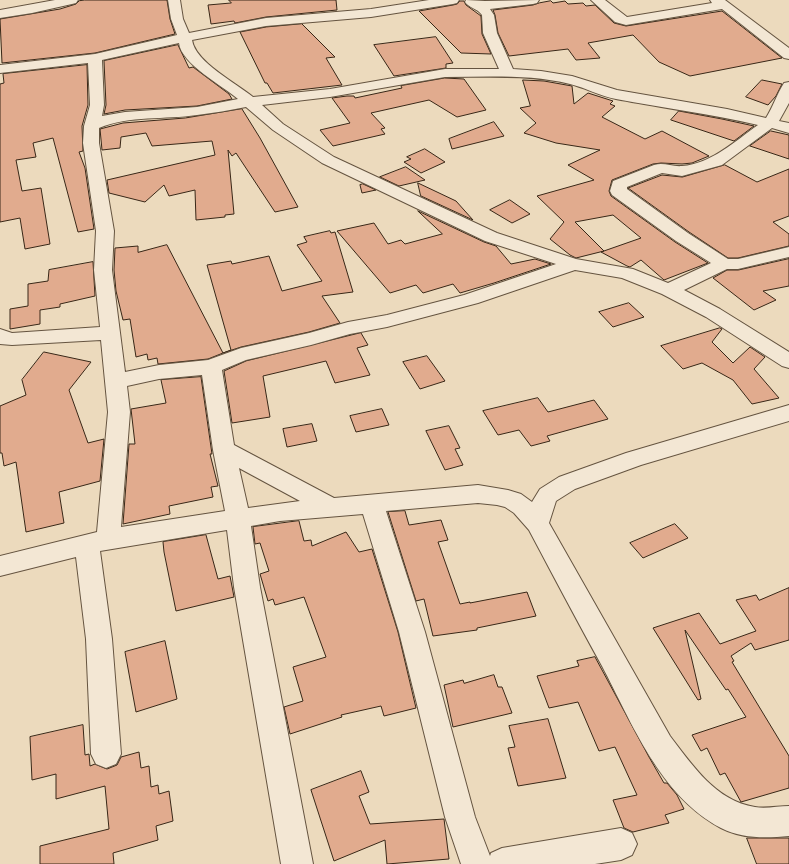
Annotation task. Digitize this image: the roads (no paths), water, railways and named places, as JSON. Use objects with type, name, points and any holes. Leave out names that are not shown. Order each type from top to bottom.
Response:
[{"type":"street","points":[[0,14],[72,0]]},
{"type":"street","points":[[174,0],[177,19],[185,38],[186,46],[192,55],[212,75],[235,89],[278,127],[328,160],[491,237],[573,264],[626,273],[669,290],[713,313],[789,361]]},
{"type":"street","points":[[0,69],[95,58],[266,22],[371,13],[453,0]]},
{"type":"street","points":[[473,2],[488,6],[504,1],[533,0]]},
{"type":"street","points":[[597,0],[620,19],[626,21],[720,2],[789,55]]},
{"type":"street","points":[[473,2],[486,12],[490,33],[508,73]]},
{"type":"street","points":[[95,58],[97,105],[92,126],[91,143],[102,206],[104,231],[103,270],[119,412],[117,449],[98,542],[99,639],[106,754]]},
{"type":"street","points":[[92,126],[108,119],[125,116],[198,111],[248,102],[330,93],[444,73],[508,73],[541,75],[572,80],[615,94],[727,112],[789,128]]},
{"type":"street","points":[[724,264],[682,237],[618,191],[619,184],[660,168],[682,171],[716,162],[770,123],[788,94]]},
{"type":"street","points":[[669,290],[724,264],[738,264],[789,252]]},
{"type":"street","points":[[116,382],[159,372],[211,367],[240,355],[304,341],[348,328],[387,321],[471,299],[573,264]]},
{"type":"street","points":[[0,335],[3,338],[12,339],[111,333]]},
{"type":"street","points":[[211,367],[224,450],[238,518],[247,587],[297,864]]},
{"type":"street","points":[[537,523],[542,506],[548,495],[567,483],[634,459],[789,412]]},
{"type":"street","points":[[224,450],[328,506]]},
{"type":"street","points":[[0,566],[98,542],[238,518],[328,506],[478,494],[503,497],[521,506],[530,513],[537,523],[660,746],[698,794],[731,817],[757,823],[789,821]]},
{"type":"street","points":[[372,503],[412,632],[460,817],[477,864]]},
{"type":"street","points":[[502,864],[620,844]]}]
